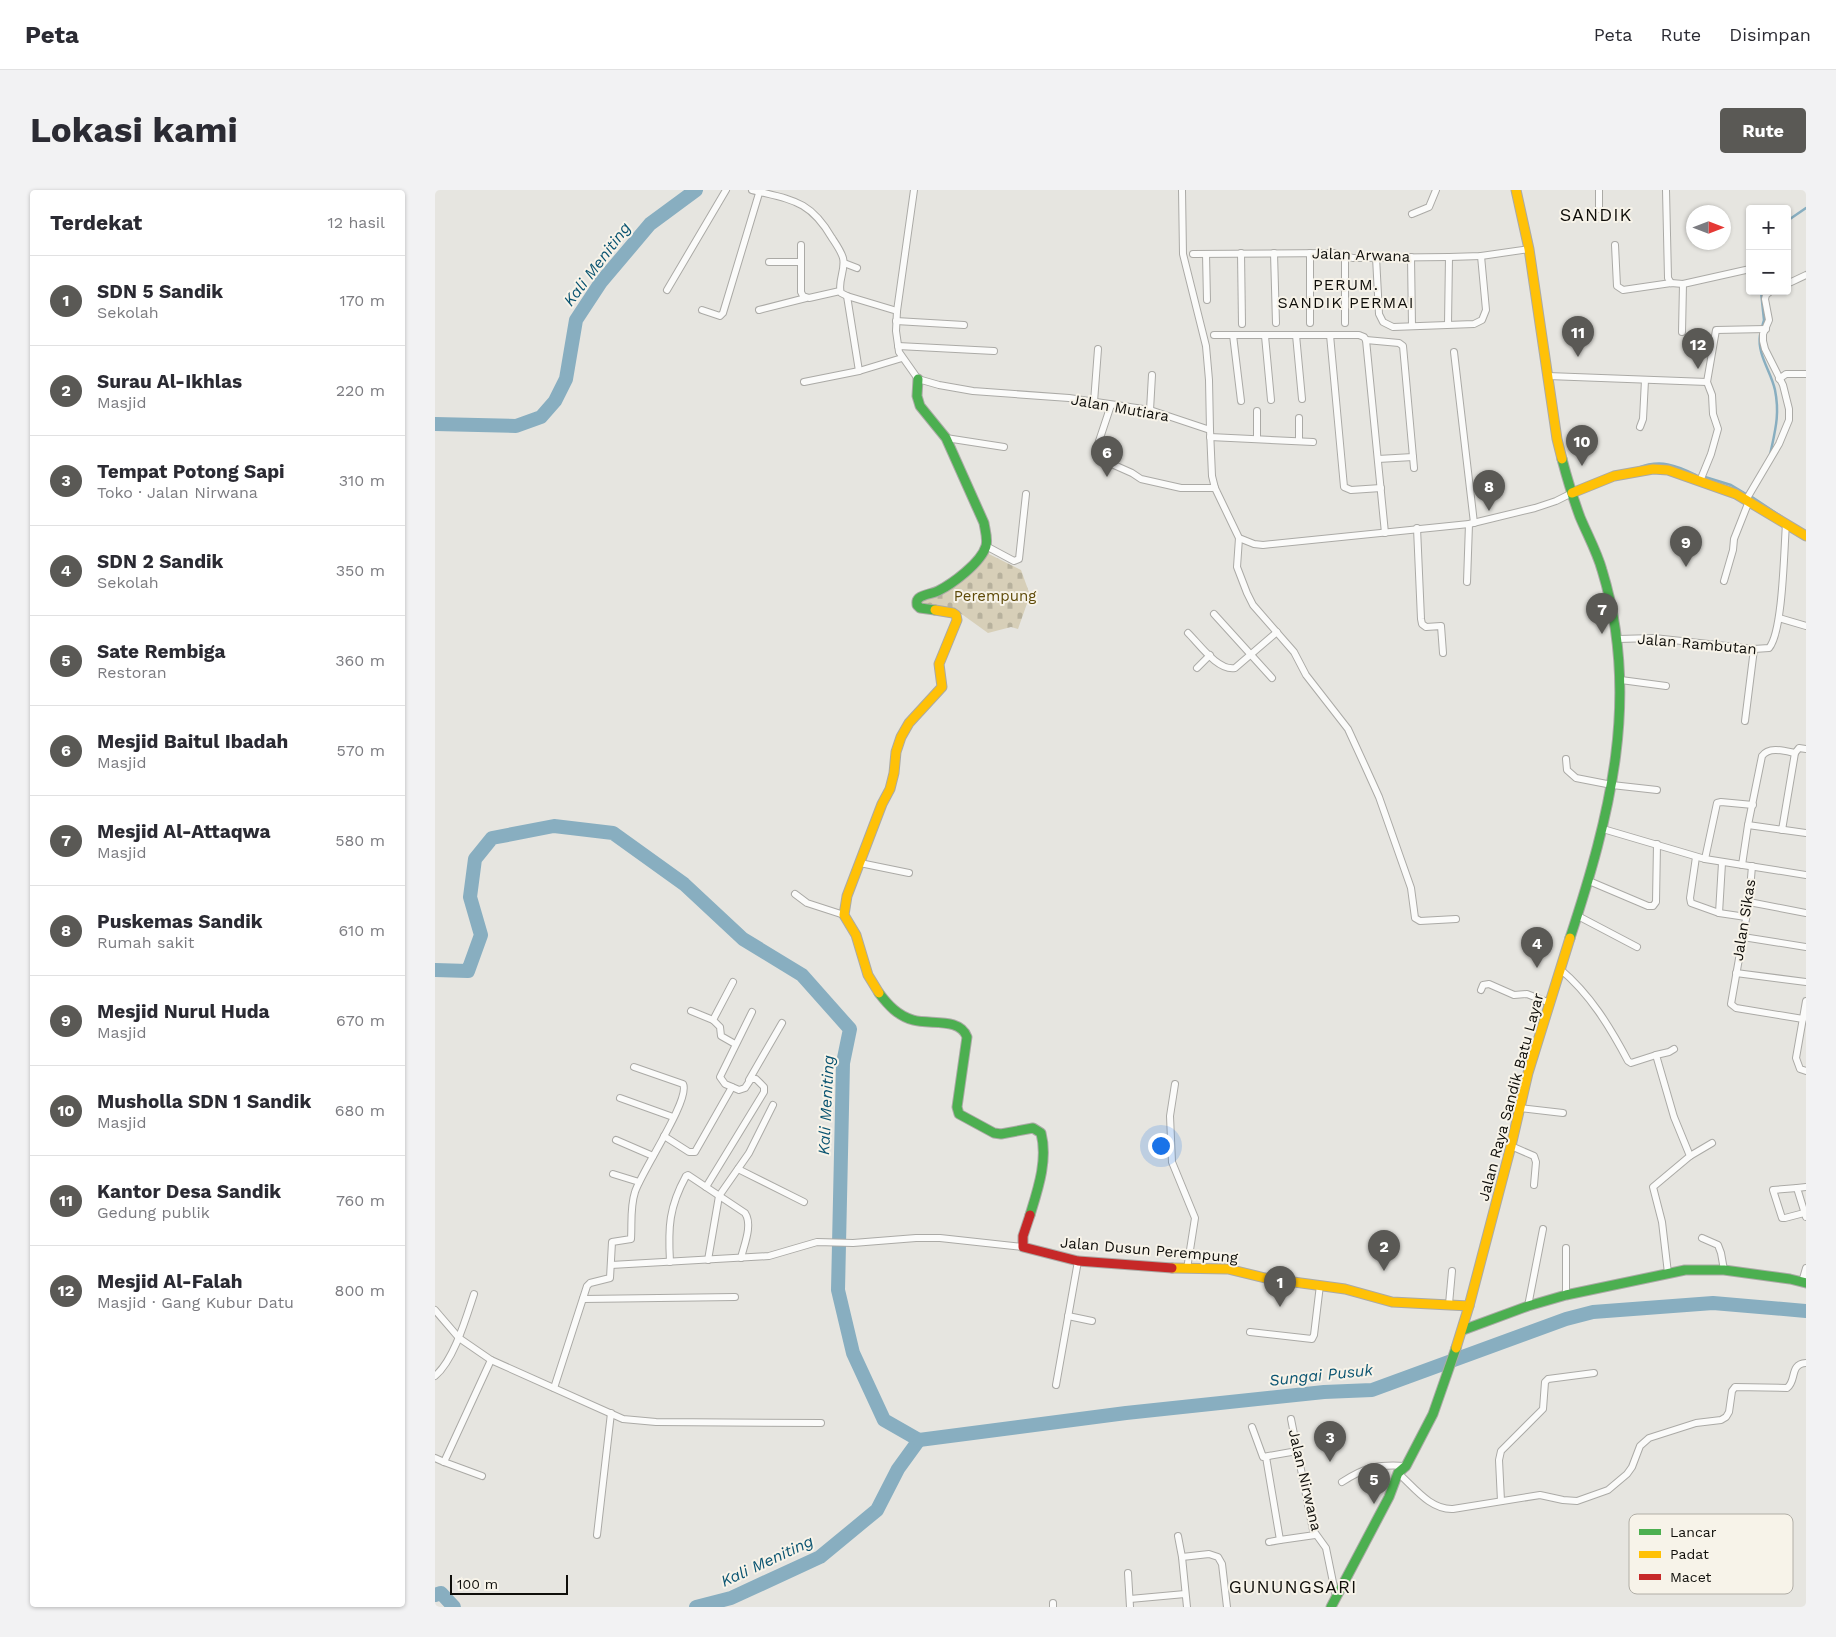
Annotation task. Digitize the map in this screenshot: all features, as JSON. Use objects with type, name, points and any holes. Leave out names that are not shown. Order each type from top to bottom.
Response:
[{"type":"street","points":[[667,290],[726,190]]},
{"type":"street","points":[[752,190],[795,201],[813,212],[826,228],[841,254],[844,263],[840,290]]},
{"type":"street","points":[[611,1264],[769,1256],[817,1242],[853,1243],[941,1238],[1023,1247],[1023,1236],[1044,1159],[1042,1133],[1038,1129],[1033,1128],[1001,1134],[993,1133],[959,1114],[957,1106],[967,1037],[965,1031],[956,1025],[913,1020],[896,1012],[889,1006],[877,991],[868,975],[856,935],[844,915],[847,896],[881,804],[890,789],[896,752],[901,737],[909,723],[942,687],[939,664],[957,620],[956,615],[920,608],[917,605],[917,601],[920,597],[936,592],[960,578],[981,556],[986,546],[984,523],[946,438],[920,406],[917,396],[918,379],[902,358],[898,346],[897,311],[914,190]]},
{"type":"street","points":[[1181,190],[1183,254],[1206,346],[1209,380],[1211,468],[1215,488],[1239,538],[1236,561],[1242,581],[1253,605],[1294,652],[1306,675],[1348,729],[1379,797],[1391,830],[1411,888],[1415,918],[1420,921],[1457,919]]},
{"type":"street","points":[[1412,214],[1429,207],[1436,190]]},
{"type":"street","name":"Jalan Raya Sandik Batu Layar","points":[[1406,1466],[1425,1431],[1447,1378],[1463,1330],[1532,1061],[1589,881],[1603,829],[1612,785],[1618,738],[1621,680],[1618,639],[1601,569],[1572,493],[1557,439],[1529,249],[1516,190]]},
{"type":"street","points":[[1599,190],[1599,209]]},
{"type":"street","points":[[1666,190],[1669,278],[1671,283]]},
{"type":"street","points":[[702,310],[720,316],[723,313],[760,191]]},
{"type":"street","points":[[1615,244],[1617,286],[1619,289],[1671,283],[1683,284],[1746,271]]},
{"type":"street","points":[[801,245],[801,292],[806,298]]},
{"type":"street","name":"Jalan Arwana","points":[[1193,254],[1334,252],[1353,258],[1449,257],[1481,256],[1529,249]]},
{"type":"street","points":[[1241,253],[1242,324]]},
{"type":"street","points":[[1274,253],[1276,324]]},
{"type":"street","points":[[1310,253],[1310,323]]},
{"type":"street","points":[[1206,254],[1207,300]]},
{"type":"street","points":[[1345,256],[1345,324]]},
{"type":"street","points":[[1376,258],[1380,317],[1388,326],[1398,327],[1471,324],[1478,322],[1485,314],[1481,256]]},
{"type":"street","points":[[1411,257],[1413,326]]},
{"type":"street","points":[[1448,324],[1449,257]]},
{"type":"street","points":[[769,262],[801,262]]},
{"type":"street","points":[[844,263],[857,268]]},
{"type":"street","points":[[1791,282],[1806,275]]},
{"type":"street","points":[[1682,332],[1683,284]]},
{"type":"street","points":[[840,290],[847,296],[897,311]]},
{"type":"street","points":[[759,310],[840,290]]},
{"type":"street","points":[[1724,581],[1733,550],[1734,539],[1749,497],[1779,444],[1790,415],[1786,397],[1765,348],[1763,328],[1769,320],[1767,295]]},
{"type":"street","points":[[847,296],[859,371]]},
{"type":"street","points":[[897,321],[964,325]]},
{"type":"street","points":[[1702,477],[1711,454],[1718,426],[1713,414],[1712,395],[1707,382],[1716,330],[1763,328]]},
{"type":"street","points":[[1214,335],[1359,336],[1364,337],[1366,340],[1399,343],[1403,346],[1414,468]]},
{"type":"street","points":[[1233,335],[1241,401]]},
{"type":"street","points":[[1296,335],[1302,399]]},
{"type":"street","points":[[1330,335],[1344,487],[1351,490],[1381,488]]},
{"type":"street","points":[[1265,336],[1271,400]]},
{"type":"street","points":[[1366,340],[1385,533]]},
{"type":"street","points":[[898,346],[994,351]]},
{"type":"street","points":[[1094,402],[1098,349]]},
{"type":"street","points":[[1454,352],[1471,523],[1467,582]]},
{"type":"street","points":[[804,382],[865,370],[902,358]]},
{"type":"street","points":[[1779,379],[1785,374],[1806,374]]},
{"type":"street","points":[[1150,410],[1152,375]]},
{"type":"street","points":[[1548,376],[1707,382]]},
{"type":"street","name":"Jalan Mutiara","points":[[918,379],[973,391],[1069,398],[1111,406],[1150,410],[1210,433],[1257,439],[1313,442]]},
{"type":"street","points":[[1640,427],[1643,419],[1645,380]]},
{"type":"street","points":[[1111,406],[1095,453],[1101,459],[1141,479],[1181,488],[1215,488]]},
{"type":"street","points":[[1257,411],[1257,439]]},
{"type":"street","points":[[1299,418],[1299,441]]},
{"type":"street","points":[[946,438],[1003,448]]},
{"type":"street","points":[[1379,459],[1413,457]]},
{"type":"street","points":[[1239,538],[1254,544],[1263,545],[1471,523],[1535,508],[1614,476],[1653,469],[1702,477],[1749,497],[1806,536]]},
{"type":"street","points":[[986,546],[1014,561],[1019,559],[1026,494]]},
{"type":"street","name":"Jalan Rambutan","points":[[1618,639],[1654,638],[1767,649],[1771,646],[1779,618],[1786,524]]},
{"type":"street","points":[[1417,528],[1421,619],[1427,627],[1441,626],[1443,653]]},
{"type":"street","points":[[1214,614],[1272,678]]},
{"type":"street","points":[[1779,618],[1806,626]]},
{"type":"street","points":[[1188,634],[1220,666],[1230,669],[1235,668],[1277,632]]},
{"type":"street","points":[[1745,721],[1754,649]]},
{"type":"street","points":[[1197,668],[1210,656]]},
{"type":"street","points":[[1621,680],[1665,686]]},
{"type":"street","points":[[1782,830],[1795,753],[1799,748],[1806,749]]},
{"type":"street","points":[[1742,865],[1748,825],[1764,753],[1771,750],[1795,753]]},
{"type":"street","points":[[1566,759],[1567,770],[1572,776],[1612,785],[1657,790]]},
{"type":"street","points":[[1705,859],[1717,803],[1753,805]]},
{"type":"street","points":[[1748,825],[1806,833]]},
{"type":"street","points":[[1603,829],[1722,863],[1806,875]]},
{"type":"street","points":[[1589,881],[1652,907],[1656,902],[1657,844]]},
{"type":"street","points":[[1696,857],[1690,901],[1694,905],[1719,913],[1746,917]]},
{"type":"street","points":[[860,863],[909,873]]},
{"type":"street","points":[[1719,913],[1722,863]]},
{"type":"street","name":"Jalan Sikas","points":[[1752,866],[1749,902],[1731,1001],[1733,1006],[1737,1008],[1803,1020]]},
{"type":"street","points":[[795,894],[807,903],[844,915]]},
{"type":"street","points":[[1749,902],[1806,913]]},
{"type":"street","points":[[1578,916],[1637,947]]},
{"type":"street","points":[[1743,937],[1806,947]]},
{"type":"street","points":[[1560,969],[1573,979],[1593,1003],[1610,1028],[1628,1061],[1631,1063],[1674,1049]]},
{"type":"street","name":"Jalan Sikas","points":[[1736,973],[1806,982]]},
{"type":"street","points":[[713,1020],[733,982]]},
{"type":"street","points":[[1481,990],[1483,986],[1488,984],[1512,994],[1527,994],[1550,1004]]},
{"type":"street","points":[[1806,1001],[1796,1058],[1800,1070],[1806,1071]]},
{"type":"street","points":[[691,1011],[713,1020],[720,1027],[721,1036],[735,1044]]},
{"type":"street","points":[[752,1012],[720,1077],[721,1081],[732,1087],[741,1090],[746,1086],[782,1023]]},
{"type":"street","points":[[1656,1055],[1673,1112],[1689,1156]]},
{"type":"street","points":[[554,1388],[588,1284],[609,1278],[612,1242],[631,1238],[631,1210],[634,1194],[685,1092],[685,1086],[681,1082],[634,1067]]},
{"type":"street","points":[[706,1187],[764,1092],[764,1087],[756,1079],[749,1080]]},
{"type":"street","points":[[1175,1084],[1170,1116],[1172,1162],[1195,1218],[1187,1269]]},
{"type":"street","points":[[664,1136],[689,1152],[695,1152],[732,1087]]},
{"type":"street","points":[[620,1098],[673,1117]]},
{"type":"street","points":[[708,1260],[719,1196],[749,1153],[773,1105]]},
{"type":"street","points":[[1520,1108],[1563,1113]]},
{"type":"street","points":[[615,1140],[653,1156]]},
{"type":"street","points":[[1668,1273],[1662,1222],[1653,1187],[1689,1156],[1712,1143]]},
{"type":"street","points":[[1511,1146],[1535,1156],[1534,1184]]},
{"type":"street","points":[[738,1169],[804,1202]]},
{"type":"street","points":[[613,1174],[639,1182]]},
{"type":"street","points":[[670,1262],[670,1220],[673,1203],[687,1175],[690,1175],[745,1213],[748,1218],[748,1229],[741,1258]]},
{"type":"street","points":[[1797,1188],[1805,1216],[1781,1218],[1773,1190],[1806,1186]]},
{"type":"street","points":[[1528,1306],[1543,1229]]},
{"type":"street","points":[[1702,1238],[1717,1245],[1721,1253],[1724,1270]]},
{"type":"street","name":"Jalan Dusun Perempung","points":[[1023,1247],[1078,1260],[1187,1269],[1228,1269],[1265,1278],[1321,1285],[1391,1302],[1469,1306]]},
{"type":"street","points":[[1566,1248],[1566,1295]]},
{"type":"street","points":[[1056,1385],[1078,1260]]},
{"type":"street","points":[[1463,1330],[1528,1306],[1566,1295],[1668,1273],[1699,1269],[1724,1270],[1804,1283],[1806,1268]]},
{"type":"street","points":[[1449,1304],[1452,1271]]},
{"type":"street","points":[[1250,1332],[1312,1339],[1321,1285]]},
{"type":"street","points":[[435,1376],[459,1338],[474,1294]]},
{"type":"street","points":[[583,1299],[735,1297]]},
{"type":"street","points":[[435,1310],[459,1338],[491,1360],[623,1419],[656,1422],[821,1423]]},
{"type":"street","points":[[1068,1316],[1092,1321]]},
{"type":"street","points":[[444,1462],[491,1360]]},
{"type":"street","points":[[1398,1473],[1437,1507],[1453,1509],[1540,1495],[1577,1501],[1608,1490],[1627,1474],[1632,1467],[1640,1446],[1649,1438],[1696,1423],[1723,1419],[1729,1413],[1732,1391],[1735,1387],[1787,1388],[1791,1386],[1795,1368],[1800,1364],[1806,1363]]},
{"type":"street","points":[[1501,1501],[1500,1455],[1505,1446],[1543,1408],[1545,1382],[1548,1379],[1594,1373]]},
{"type":"street","points":[[597,1535],[611,1413]]},
{"type":"street","name":"Jalan Nirwana","points":[[1291,1419],[1312,1528],[1327,1552],[1336,1597]]},
{"type":"street","points":[[1252,1427],[1262,1455],[1266,1457],[1280,1540]]},
{"type":"street","points":[[1266,1457],[1297,1450]]},
{"type":"street","points":[[435,1458],[482,1476]]},
{"type":"street","points":[[1342,1482],[1356,1473],[1371,1467],[1386,1465],[1406,1466]]},
{"type":"street","points":[[1331,1607],[1389,1497],[1398,1473],[1406,1466]]},
{"type":"street","points":[[1269,1542],[1315,1535]]},
{"type":"street","points":[[1178,1536],[1187,1607]]},
{"type":"street","points":[[1182,1558],[1209,1554],[1215,1555],[1219,1559],[1227,1607]]},
{"type":"street","points":[[1128,1573],[1130,1607]]},
{"type":"street","points":[[1130,1599],[1185,1594]]},
{"type":"green space","name":"Perempung","points":[[987,553],[1021,570],[1030,595],[1018,629],[1011,627],[988,633],[956,610],[920,604],[920,601],[950,589],[966,578]]},
{"type":"waterway","name":"Kali Meniting","points":[[435,424],[516,426],[541,417],[555,401],[566,379],[576,320],[601,282],[650,224],[696,190]]},
{"type":"waterway","points":[[1791,218],[1806,208]]},
{"type":"waterway","points":[[1761,295],[1764,320],[1762,327]]},
{"type":"waterway","points":[[1760,335],[1762,356],[1773,383],[1777,407],[1770,455]]},
{"type":"waterway","points":[[1638,468],[1646,465],[1668,464],[1696,475]]},
{"type":"waterway","points":[[1705,477],[1731,485],[1746,494]]},
{"type":"waterway","points":[[1749,495],[1782,517]]},
{"type":"waterway","name":"Kali Meniting","points":[[435,970],[468,971],[481,935],[470,897],[475,859],[492,838],[554,826],[613,833],[684,884],[743,939],[802,975],[850,1029],[843,1063],[838,1290],[853,1353],[884,1420],[919,1440],[898,1469],[877,1510],[820,1557],[731,1598],[696,1607]]},
{"type":"waterway","name":"Sungai Pusuk","points":[[919,1440],[1126,1413],[1324,1392],[1372,1390],[1566,1319],[1593,1312],[1713,1303],[1806,1311]]},
{"type":"waterway","name":"Kali Meniting","points":[[435,1595],[441,1593],[454,1607]]},
{"type":"traffic: fast","points":[[918,379],[917,396],[920,406],[946,438],[984,523],[987,537],[983,553],[972,566],[944,588],[917,600],[917,605],[920,608],[935,610]]},
{"type":"traffic: fast","points":[[1562,459],[1580,517],[1602,570],[1613,617],[1619,664],[1620,710],[1616,756],[1608,801],[1597,847],[1570,938]]},
{"type":"traffic: fast","points":[[879,993],[894,1010],[903,1016],[913,1020],[951,1024],[963,1031],[967,1037],[957,1107],[959,1114],[994,1133],[1001,1134],[1033,1128],[1041,1133],[1043,1164],[1030,1215]]},
{"type":"traffic: fast","points":[[1463,1330],[1528,1306],[1566,1295],[1685,1270],[1724,1270],[1806,1283]]},
{"type":"traffic: fast","points":[[1331,1607],[1389,1497],[1398,1473],[1406,1466],[1433,1414],[1456,1348]]},
{"type":"traffic: slow","points":[[1516,190],[1529,249],[1557,439],[1562,459]]},
{"type":"traffic: slow","points":[[1572,493],[1614,476],[1653,469],[1668,470],[1736,494],[1806,536]]},
{"type":"traffic: slow","points":[[879,993],[868,975],[856,935],[844,915],[847,896],[882,804],[890,789],[896,752],[901,737],[909,723],[942,687],[939,664],[957,620],[956,615],[953,613],[935,610]]},
{"type":"traffic: slow","points":[[1456,1348],[1469,1306],[1511,1146],[1528,1073],[1570,938]]},
{"type":"traffic: slow","points":[[1172,1268],[1228,1269],[1265,1278],[1345,1289],[1392,1302],[1469,1306]]},
{"type":"traffic: jam","points":[[1030,1215],[1023,1236],[1023,1247],[1078,1261],[1172,1268]]},
{"type":"place","name":"Kantor Desa Sandik","points":[[1578,357]]},
{"type":"place","name":"Mesjid Al-Falah","points":[[1698,369]]},
{"type":"place","name":"Musholla SDN 1 Sandik","points":[[1582,466]]},
{"type":"place","name":"Mesjid Baitul Ibadah","points":[[1107,477]]},
{"type":"place","name":"Puskemas Sandik","points":[[1489,511]]},
{"type":"place","name":"Mesjid Nurul Huda","points":[[1686,567]]},
{"type":"place","name":"Mesjid Al-Attaqwa","points":[[1602,634]]},
{"type":"place","name":"SDN 2 Sandik","points":[[1537,968]]},
{"type":"place","name":"Surau Al-Ikhlas","points":[[1384,1271]]},
{"type":"place","name":"SDN 5 Sandik","points":[[1280,1307]]},
{"type":"place","name":"Tempat Potong Sapi","points":[[1330,1462]]},
{"type":"place","name":"Sate Rembiga","points":[[1374,1504]]},
{"type":"district","name":"SANDIK","points":[[1596,214]]},
{"type":"district","name":"PERUM. SANDIK PERMAI","points":[[1346,293]]},
{"type":"district","name":"GUNUNGSARI","points":[[1293,1586]]}]
